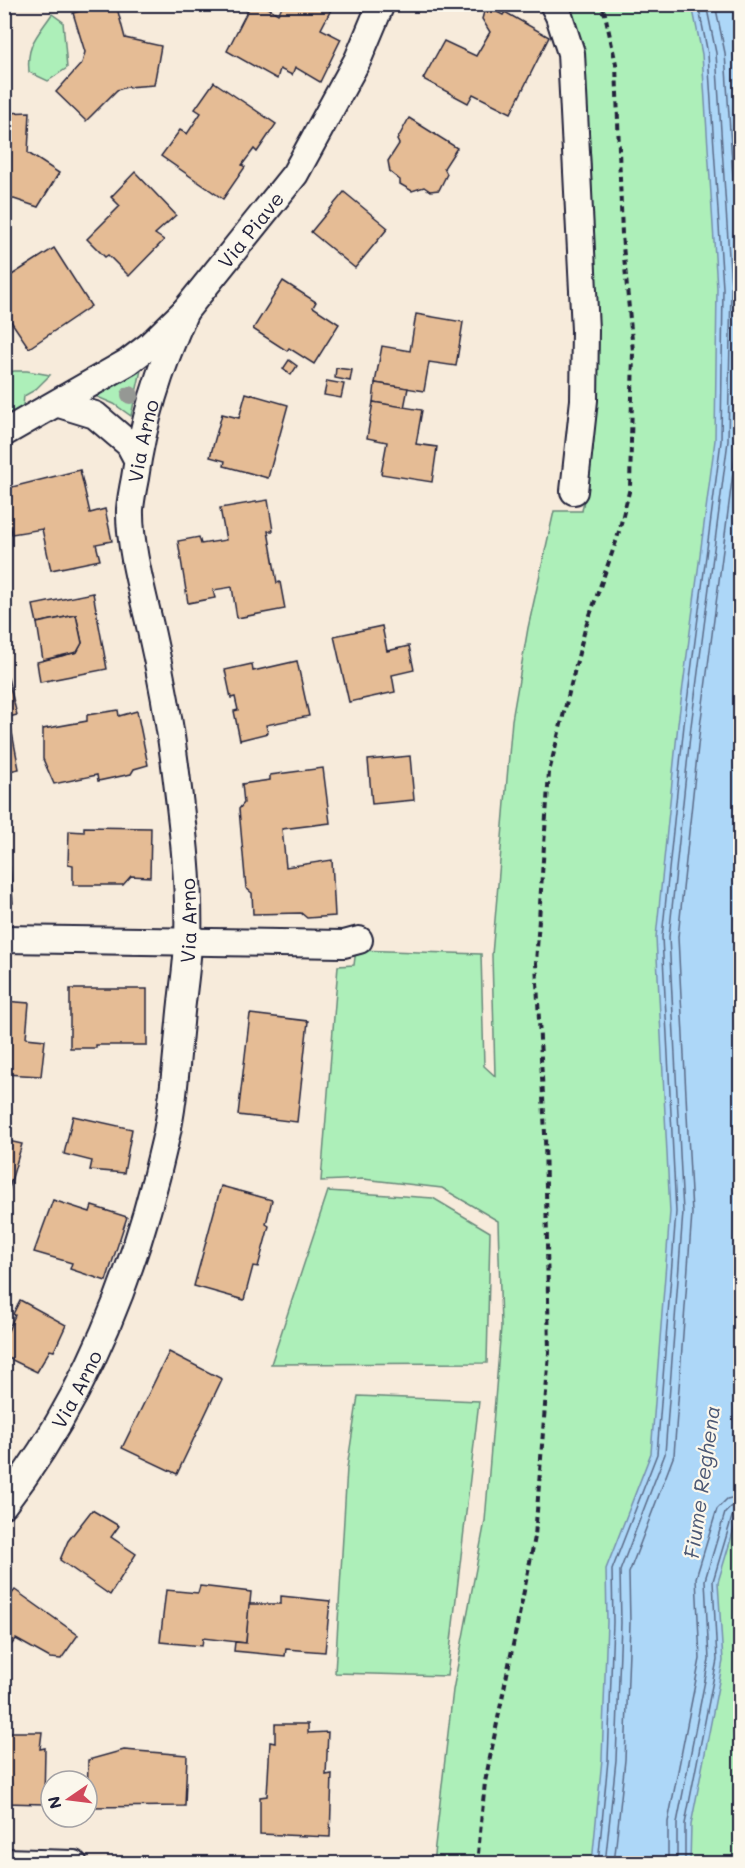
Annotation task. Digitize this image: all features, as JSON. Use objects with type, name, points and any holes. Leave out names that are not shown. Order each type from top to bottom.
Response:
[{"type":"street","name":"Via Piave","points":[[4,433],[59,404],[128,362],[149,346],[185,311],[295,174],[358,59],[381,4]]},
{"type":"street","points":[[553,4],[571,53],[585,318],[584,400],[574,491]]},
{"type":"street","name":"Via Arno","points":[[4,1504],[29,1471],[61,1419],[99,1342],[125,1283],[146,1216],[166,1138],[188,942],[185,857],[176,770],[159,665],[136,561],[130,510],[137,459],[152,394],[168,348],[185,311]]},
{"type":"street","points":[[59,404],[94,415],[129,444],[137,459]]},
{"type":"street","points":[[4,939],[344,944],[359,940]]},
{"type":"street","points":[[4,1862],[74,1863]]},
{"type":"path","points":[[477,1863],[485,1782],[535,1537],[549,1353],[545,1134],[536,963],[549,772],[585,629],[617,539],[630,488],[633,351],[622,235],[616,64],[605,14],[600,4]]},
{"type":"green space","points":[[567,5],[740,5],[740,1863],[433,1863],[453,1690],[485,1521],[501,1327],[498,1221],[442,1188],[363,1179],[321,1181],[338,966],[354,965],[356,950],[481,954],[484,1066],[495,1076],[492,955],[512,720],[528,628],[554,511],[582,511],[593,450],[597,369],[591,165],[584,59],[575,21]]},
{"type":"green space","points":[[52,14],[63,22],[67,68],[48,81],[29,72],[29,55],[37,35]]},
{"type":"green space","points":[[141,370],[131,416],[114,404],[95,396]]},
{"type":"green space","points":[[14,371],[50,375],[35,390],[24,396],[22,416],[5,422],[4,374]]},
{"type":"green space","points":[[328,1191],[433,1198],[490,1232],[487,1363],[271,1364]]},
{"type":"green space","points":[[358,1396],[479,1401],[447,1676],[335,1673],[347,1468]]},
{"type":"water","name":"Fiume Reghena","points":[[692,5],[740,5],[740,1509],[718,1582],[723,1661],[691,1825],[690,1863],[592,1863],[602,1759],[607,1622],[606,1569],[651,1453],[670,1212],[656,937],[678,724],[715,440],[717,288],[702,54]]},
{"type":"building","points":[[104,4],[116,4],[125,38],[161,46],[154,85],[117,90],[86,121],[56,92],[82,63],[85,52],[73,13]]},
{"type":"building","points":[[251,4],[262,4],[278,14],[282,7],[277,4],[334,4],[321,29],[341,39],[320,82],[295,67],[292,75],[280,69],[277,79],[227,51]]},
{"type":"building","points":[[493,10],[503,15],[505,12],[549,37],[511,113],[473,94],[468,103],[423,79],[444,41],[476,56],[490,32],[482,19],[484,12]]},
{"type":"building","points":[[214,82],[276,124],[257,152],[254,149],[242,165],[245,167],[223,199],[161,156],[180,130],[187,134],[201,113],[195,109]]},
{"type":"building","points":[[30,112],[28,153],[59,173],[38,207],[14,199],[4,199],[4,113]]},
{"type":"building","points":[[409,118],[457,148],[444,168],[447,174],[439,190],[430,191],[424,187],[412,191],[400,184],[400,180],[390,172],[388,161],[399,144],[397,140]]},
{"type":"building","points":[[135,172],[176,215],[155,234],[164,240],[129,276],[108,255],[105,257],[87,239],[120,206],[111,197]]},
{"type":"building","points":[[344,192],[388,228],[355,268],[311,232]]},
{"type":"building","points":[[54,248],[91,306],[29,348],[4,311],[4,280]]},
{"type":"building","points":[[283,281],[316,302],[313,307],[339,324],[314,364],[289,348],[287,351],[253,329]]},
{"type":"building","points":[[416,314],[463,322],[456,366],[429,362],[424,391],[375,383],[382,346],[410,351]]},
{"type":"building","points":[[289,360],[297,366],[291,375],[283,369]]},
{"type":"building","points":[[336,368],[352,370],[350,381],[335,378]]},
{"type":"building","points":[[327,381],[344,384],[341,398],[324,395]]},
{"type":"building","points":[[375,383],[408,388],[404,408],[373,402]]},
{"type":"building","points":[[246,393],[288,405],[268,478],[224,466],[225,461],[210,457],[222,414],[239,418]]},
{"type":"building","points":[[373,402],[422,410],[416,444],[437,447],[432,482],[381,474],[387,442],[367,438]]},
{"type":"building","points":[[80,470],[90,513],[105,509],[112,541],[96,544],[100,560],[51,570],[42,529],[12,534],[4,502],[4,489]]},
{"type":"building","points":[[268,500],[273,531],[268,531],[277,583],[280,582],[285,609],[237,618],[232,587],[213,590],[215,598],[188,603],[178,541],[199,537],[201,544],[226,540],[220,508]]},
{"type":"building","points":[[93,593],[107,669],[40,682],[37,662],[77,652],[82,643],[76,615],[37,623],[33,605]]},
{"type":"building","points":[[76,615],[82,643],[77,652],[43,660],[37,623]]},
{"type":"building","points":[[382,626],[387,651],[409,646],[414,670],[392,675],[395,692],[349,702],[334,636]]},
{"type":"building","points":[[297,661],[309,716],[266,725],[268,733],[240,740],[234,711],[238,710],[235,697],[231,698],[225,670],[252,664],[253,671]]},
{"type":"building","points":[[4,678],[8,678],[17,715],[9,717],[19,769],[4,772]]},
{"type":"building","points":[[118,710],[119,716],[137,711],[148,765],[134,769],[131,774],[98,781],[97,775],[54,784],[43,759],[43,729],[87,721],[87,715]]},
{"type":"building","points":[[410,756],[414,800],[372,804],[368,760]]},
{"type":"building","points":[[323,768],[330,823],[282,829],[286,867],[332,860],[335,916],[307,918],[301,913],[253,914],[252,893],[246,888],[239,809],[244,803],[242,784],[270,780],[270,775]]},
{"type":"building","points":[[84,827],[151,828],[150,877],[131,876],[123,885],[73,885],[73,865],[68,864],[69,831],[84,832]]},
{"type":"building","points":[[4,867],[10,867],[13,903],[4,903]]},
{"type":"building","points":[[70,989],[147,989],[147,1045],[96,1045],[96,1048],[70,1048]]},
{"type":"building","points":[[4,1001],[29,1003],[26,1038],[45,1040],[41,1076],[4,1074]]},
{"type":"building","points":[[250,1014],[308,1021],[297,1122],[238,1115]]},
{"type":"building","points":[[73,1116],[132,1129],[124,1173],[90,1170],[92,1161],[64,1154]]},
{"type":"building","points":[[4,1140],[22,1144],[4,1205]]},
{"type":"building","points":[[221,1186],[272,1200],[266,1224],[269,1226],[258,1267],[253,1266],[244,1300],[194,1286]]},
{"type":"building","points":[[53,1200],[90,1212],[92,1206],[127,1217],[106,1281],[70,1269],[72,1263],[34,1252]]},
{"type":"building","points":[[20,1300],[66,1325],[54,1351],[50,1350],[37,1372],[4,1356],[4,1340]]},
{"type":"building","points":[[169,1352],[222,1379],[177,1474],[122,1448]]},
{"type":"building","points":[[92,1510],[119,1526],[111,1537],[136,1554],[110,1595],[60,1560],[68,1541]]},
{"type":"building","points":[[200,1586],[251,1592],[246,1643],[203,1638],[202,1646],[160,1642],[166,1590],[198,1593]]},
{"type":"building","points":[[15,1590],[78,1635],[61,1659],[50,1658],[16,1639],[7,1650],[4,1648],[4,1603]]},
{"type":"building","points":[[281,1596],[330,1601],[325,1652],[286,1649],[285,1656],[234,1651],[235,1642],[246,1643],[249,1604],[281,1604]]},
{"type":"building","points":[[275,1724],[308,1724],[308,1733],[328,1732],[326,1775],[332,1774],[330,1837],[260,1834],[260,1797],[267,1796],[270,1742],[275,1743]]},
{"type":"building","points":[[4,1732],[42,1732],[40,1749],[45,1748],[45,1769],[39,1769],[39,1804],[5,1803]]},
{"type":"building","points":[[124,1750],[187,1755],[185,1806],[99,1807],[99,1769],[88,1769],[88,1760]]}]
